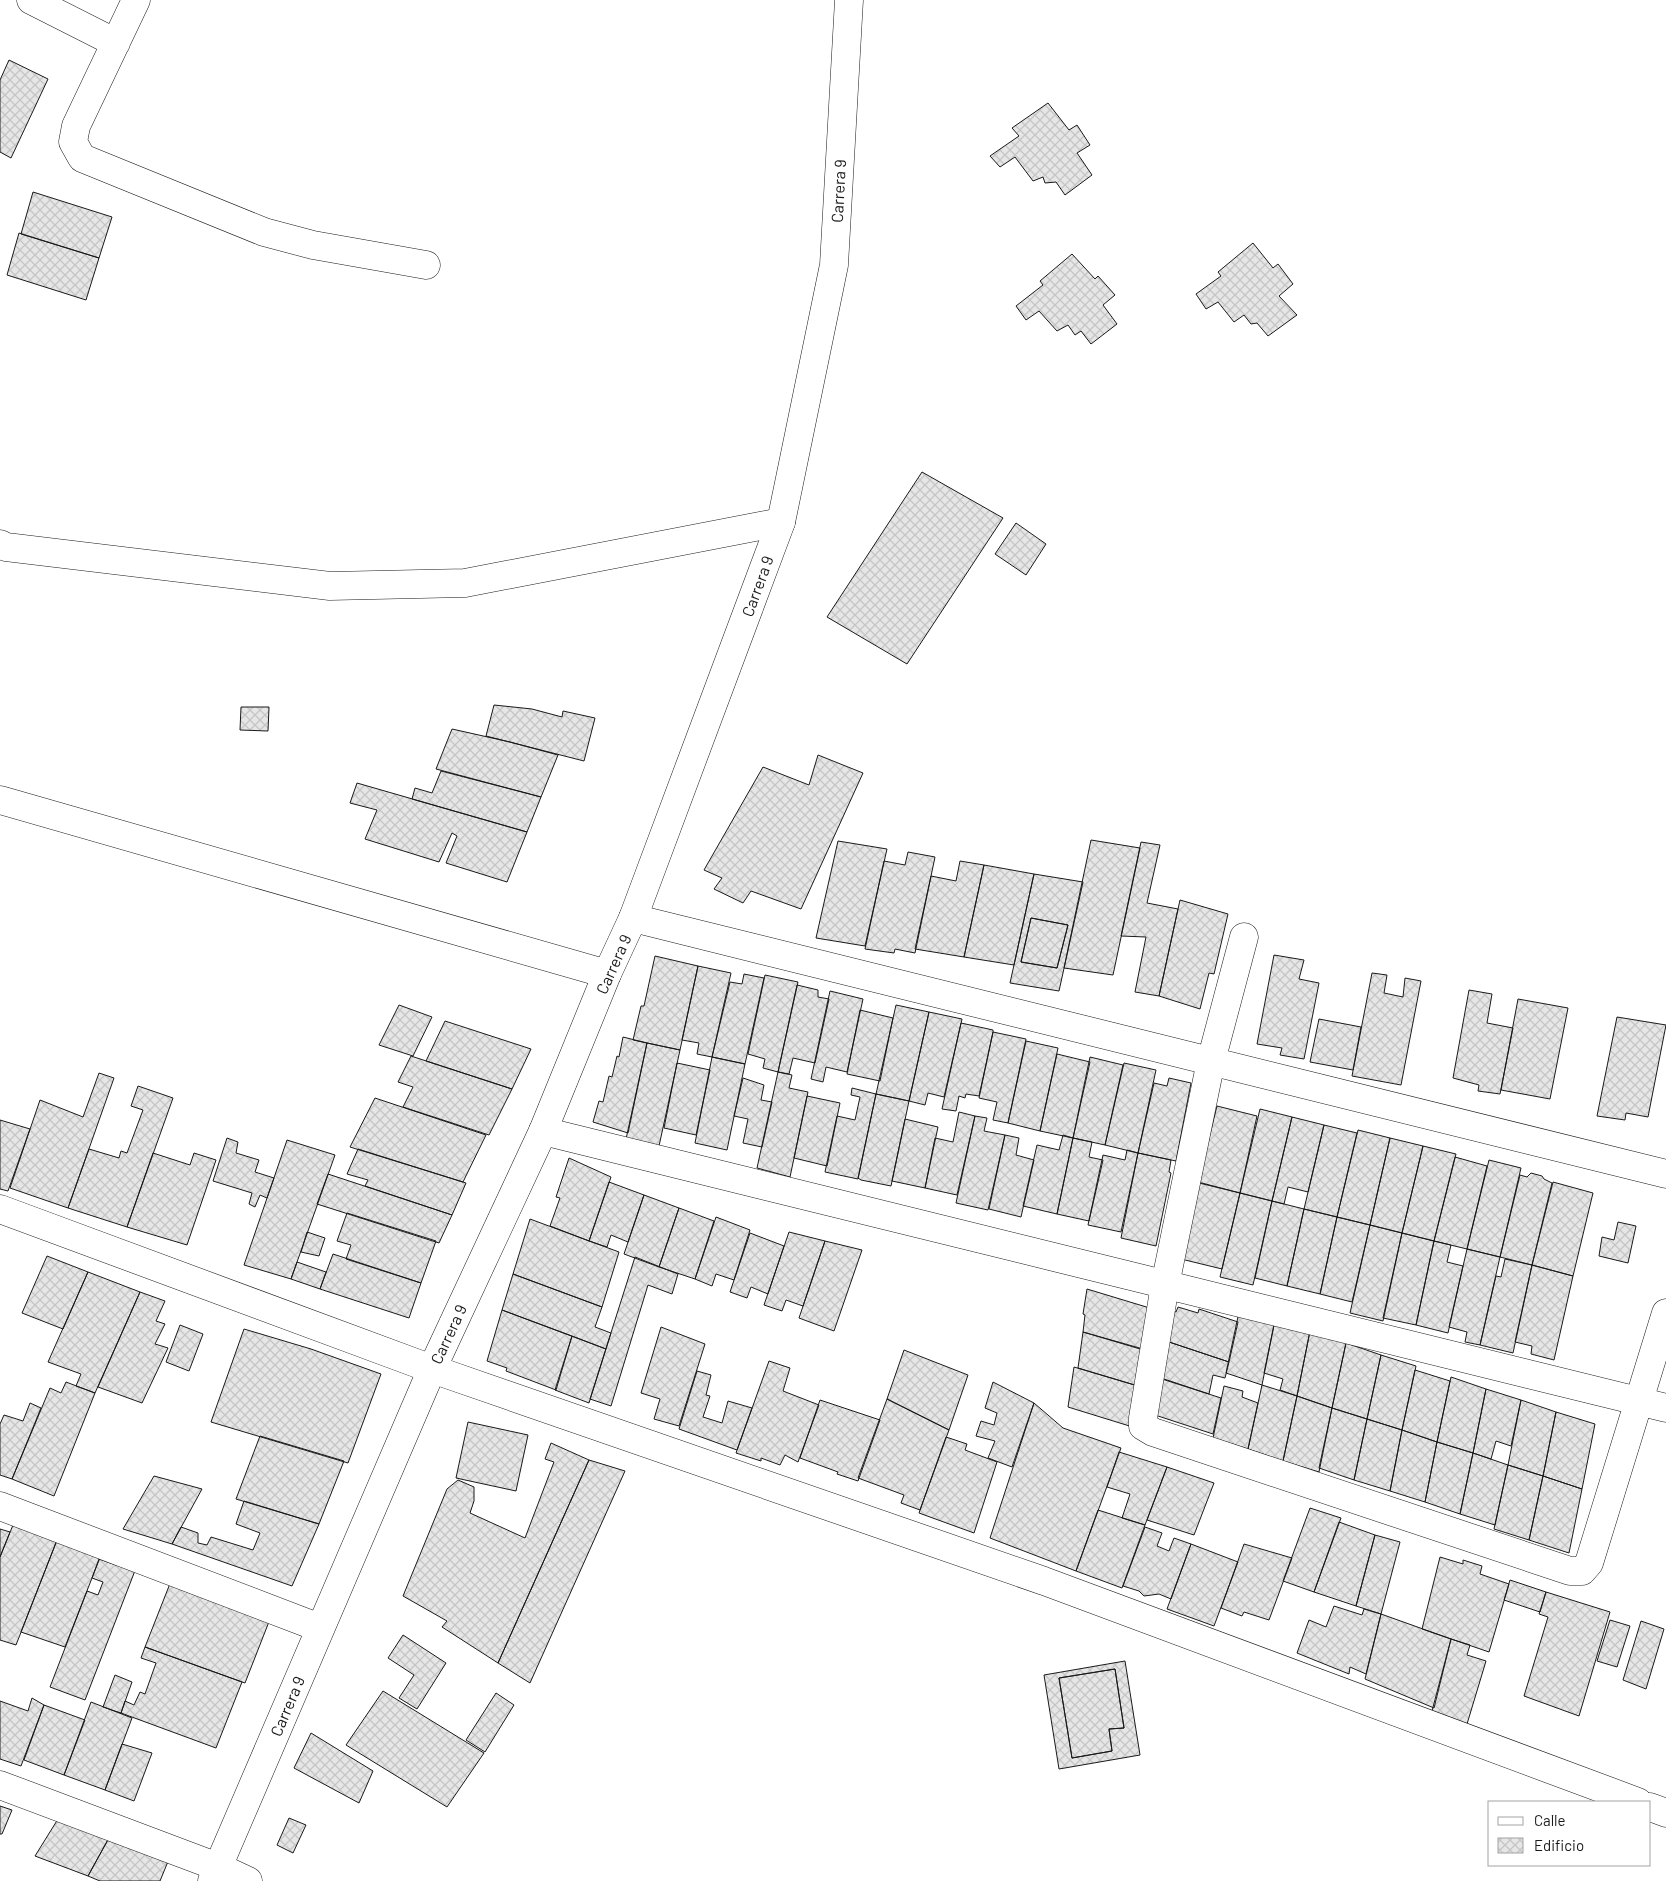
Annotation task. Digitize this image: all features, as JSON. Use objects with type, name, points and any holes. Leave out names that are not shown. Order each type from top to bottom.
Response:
[{"type":"street","points":[[31,0],[116,43]]},
{"type":"street","points":[[136,0],[76,126],[73,142],[82,158],[264,232],[313,245],[426,265]]},
{"type":"street","name":"Carrera 9","points":[[215,1874],[432,1369],[543,1131],[607,974],[633,918],[780,522],[834,265],[849,0]]},
{"type":"street","points":[[0,544],[330,586],[465,583],[780,522]]},
{"type":"street","points":[[0,800],[607,974]]},
{"type":"street","points":[[633,918],[1666,1174]]},
{"type":"street","points":[[1244,937],[1211,1061],[1164,1285],[1142,1418],[1143,1426],[1162,1435],[1570,1570],[1582,1570],[1589,1563],[1666,1313]]},
{"type":"street","points":[[543,1131],[1666,1408]]},
{"type":"street","points":[[0,1209],[432,1369],[1044,1581],[1635,1801]]},
{"type":"street","points":[[0,1506],[320,1628]]},
{"type":"street","points":[[0,1786],[215,1874],[248,1881]]},
{"type":"street","points":[[1651,1807],[1666,1813]]},
{"type":"building","points":[[9,60],[48,79],[11,158],[0,152],[0,80]]},
{"type":"building","points":[[1048,103],[1069,130],[1077,125],[1090,145],[1077,153],[1092,175],[1065,195],[1056,182],[1045,183],[1043,177],[1033,181],[1015,157],[1000,167],[990,156],[1019,136],[1012,128]]},
{"type":"building","points":[[33,192],[112,217],[99,258],[21,234]]},
{"type":"building","points":[[19,233],[99,258],[86,300],[7,275]]},
{"type":"building","points":[[1253,243],[1273,268],[1278,264],[1293,284],[1279,296],[1297,315],[1268,336],[1257,323],[1251,324],[1244,315],[1234,322],[1218,302],[1206,309],[1196,294],[1221,276],[1218,272]]},
{"type":"building","points":[[1072,254],[1095,279],[1098,276],[1115,295],[1103,305],[1117,324],[1091,344],[1081,331],[1075,335],[1068,325],[1057,331],[1039,311],[1026,320],[1016,306],[1043,285],[1040,281]]},
{"type":"building","points":[[922,472],[1003,518],[907,664],[827,617]]},
{"type":"building","points":[[1016,523],[1046,544],[1026,575],[995,554]]},
{"type":"building","points":[[494,705],[532,709],[562,717],[563,711],[595,718],[584,761],[486,736]]},
{"type":"building","points":[[241,707],[269,707],[268,731],[240,730]]},
{"type":"building","points":[[452,729],[558,755],[541,797],[436,769]]},
{"type":"building","points":[[818,755],[863,773],[801,909],[751,891],[743,903],[714,889],[722,878],[704,870],[763,767],[809,785]]},
{"type":"building","points":[[441,771],[541,797],[527,832],[412,799],[415,788],[432,793]]},
{"type":"building","points":[[357,783],[527,832],[507,882],[446,863],[457,836],[452,833],[439,862],[365,839],[377,810],[350,803]]},
{"type":"building","points":[[1091,840],[1140,848],[1113,975],[1064,968]]},
{"type":"building","points":[[838,841],[887,849],[865,946],[816,938]]},
{"type":"building","points":[[1141,842],[1160,845],[1147,903],[1178,909],[1159,996],[1135,992],[1146,937],[1121,936]]},
{"type":"building","points":[[908,852],[935,857],[915,953],[895,949],[894,953],[865,949],[884,861],[905,865]]},
{"type":"building","points":[[960,861],[984,865],[964,957],[915,949],[931,876],[956,881]]},
{"type":"building","points":[[984,865],[1034,874],[1014,965],[964,957]]},
{"type":"building","points":[[1034,874],[1083,882],[1059,991],[1010,983]],"holes":[[[1031,918],[1068,925],[1057,968],[1021,962]]]},
{"type":"building","points":[[1180,900],[1228,914],[1214,974],[1209,973],[1200,1009],[1159,996]]},
{"type":"building","points":[[1031,918],[1068,925],[1057,968],[1021,962]]},
{"type":"building","points":[[1274,955],[1304,960],[1299,979],[1319,983],[1304,1059],[1280,1055],[1282,1048],[1257,1044]]},
{"type":"building","points":[[655,956],[698,966],[680,1050],[633,1040],[641,1006],[644,1006]]},
{"type":"building","points":[[698,966],[731,973],[712,1057],[697,1054],[699,1043],[682,1040]]},
{"type":"building","points":[[1372,973],[1387,975],[1384,993],[1403,997],[1405,978],[1421,981],[1401,1085],[1352,1076]]},
{"type":"building","points":[[744,974],[764,978],[745,1064],[712,1057],[730,982],[742,984]]},
{"type":"building","points":[[765,975],[798,982],[778,1072],[763,1068],[765,1059],[748,1054]]},
{"type":"building","points":[[797,985],[818,990],[818,997],[829,999],[815,1063],[793,1058],[789,1074],[778,1072]]},
{"type":"building","points":[[1469,990],[1492,994],[1487,1023],[1513,1028],[1500,1094],[1478,1091],[1479,1085],[1453,1078]]},
{"type":"building","points":[[830,991],[863,999],[847,1072],[826,1067],[823,1082],[811,1079]]},
{"type":"building","points":[[1518,999],[1568,1008],[1550,1099],[1501,1090]]},
{"type":"building","points":[[399,1005],[432,1017],[413,1056],[379,1045]]},
{"type":"building","points":[[896,1005],[929,1012],[909,1101],[876,1094]]},
{"type":"building","points":[[860,1010],[893,1018],[880,1081],[847,1074]]},
{"type":"building","points":[[929,1012],[962,1019],[944,1097],[928,1093],[925,1105],[909,1101]]},
{"type":"building","points":[[1617,1017],[1666,1025],[1648,1117],[1626,1113],[1625,1120],[1597,1116]]},
{"type":"building","points":[[1319,1019],[1361,1027],[1353,1070],[1310,1062]]},
{"type":"building","points":[[445,1021],[531,1049],[512,1089],[426,1061]]},
{"type":"building","points":[[961,1023],[993,1030],[993,1032],[979,1096],[966,1094],[965,1098],[959,1096],[956,1111],[942,1109]]},
{"type":"building","points":[[993,1032],[1026,1039],[1008,1123],[993,1120],[997,1102],[979,1098]]},
{"type":"building","points":[[623,1037],[647,1043],[628,1133],[593,1122],[599,1101],[603,1102],[609,1076],[612,1077]]},
{"type":"building","points":[[1026,1041],[1058,1048],[1040,1131],[1008,1123]]},
{"type":"building","points":[[647,1043],[680,1050],[659,1146],[626,1139]]},
{"type":"building","points":[[1057,1054],[1090,1062],[1073,1138],[1040,1131]]},
{"type":"building","points":[[411,1056],[512,1089],[489,1135],[403,1107],[413,1087],[398,1082]]},
{"type":"building","points":[[712,1057],[745,1064],[727,1150],[695,1143]]},
{"type":"building","points":[[1090,1057],[1123,1065],[1105,1145],[1073,1138]]},
{"type":"building","points":[[677,1063],[710,1070],[696,1135],[664,1128]]},
{"type":"building","points":[[1124,1063],[1156,1070],[1138,1153],[1105,1145]]},
{"type":"building","points":[[778,1072],[792,1075],[789,1088],[808,1092],[790,1177],[757,1168]]},
{"type":"building","points":[[99,1073],[114,1078],[68,1208],[10,1188],[40,1100],[83,1117]]},
{"type":"building","points":[[743,1078],[764,1085],[761,1100],[772,1102],[762,1147],[743,1143],[748,1119],[734,1116]]},
{"type":"building","points":[[1169,1078],[1191,1083],[1176,1161],[1138,1153],[1154,1083],[1167,1086]]},
{"type":"building","points":[[138,1086],[173,1098],[127,1227],[68,1208],[89,1149],[119,1158],[121,1151],[127,1153],[143,1110],[131,1106]]},
{"type":"building","points":[[852,1088],[876,1094],[858,1179],[825,1172],[837,1116],[855,1120],[860,1097],[851,1095]]},
{"type":"building","points":[[876,1094],[909,1101],[891,1186],[858,1178]]},
{"type":"building","points":[[807,1096],[840,1103],[827,1166],[794,1158]]},
{"type":"building","points":[[375,1098],[486,1135],[463,1182],[350,1147]]},
{"type":"building","points":[[1217,1106],[1257,1116],[1240,1193],[1198,1182]]},
{"type":"building","points":[[1260,1109],[1292,1117],[1272,1201],[1240,1193]]},
{"type":"building","points":[[959,1112],[975,1116],[957,1195],[925,1188],[935,1138],[953,1142]]},
{"type":"building","points":[[975,1116],[987,1118],[984,1131],[1005,1135],[988,1210],[956,1203]]},
{"type":"building","points":[[1292,1117],[1324,1125],[1308,1192],[1288,1187],[1284,1204],[1272,1201]]},
{"type":"building","points":[[905,1119],[938,1127],[925,1188],[892,1181]]},
{"type":"building","points":[[0,1120],[30,1129],[8,1191],[0,1189]]},
{"type":"building","points":[[1324,1125],[1357,1133],[1337,1217],[1304,1209]]},
{"type":"building","points":[[1358,1130],[1390,1138],[1370,1225],[1337,1217]]},
{"type":"building","points":[[1005,1135],[1019,1138],[1016,1155],[1034,1160],[1021,1217],[989,1209]]},
{"type":"building","points":[[1063,1135],[1073,1138],[1057,1214],[1023,1206],[1037,1145],[1059,1150]]},
{"type":"building","points":[[227,1138],[238,1142],[236,1153],[259,1160],[255,1172],[274,1178],[267,1198],[260,1195],[255,1207],[249,1204],[252,1193],[213,1181]]},
{"type":"building","points":[[1073,1138],[1092,1142],[1089,1157],[1103,1160],[1089,1221],[1057,1214]]},
{"type":"building","points":[[1390,1138],[1423,1146],[1402,1233],[1370,1225]]},
{"type":"building","points":[[287,1140],[335,1155],[291,1279],[244,1265]]},
{"type":"building","points":[[1423,1146],[1456,1154],[1434,1241],[1402,1233]]},
{"type":"building","points":[[358,1149],[466,1183],[452,1215],[365,1186],[368,1180],[347,1174]]},
{"type":"building","points":[[1127,1150],[1138,1153],[1121,1232],[1088,1225],[1103,1155],[1125,1160]]},
{"type":"building","points":[[153,1153],[190,1165],[194,1153],[216,1160],[187,1245],[127,1227]]},
{"type":"building","points":[[1138,1153],[1171,1160],[1169,1172],[1171,1173],[1156,1246],[1121,1238]]},
{"type":"building","points":[[1455,1157],[1487,1166],[1467,1249],[1434,1241]]},
{"type":"building","points":[[569,1158],[611,1177],[589,1241],[550,1226],[560,1198],[556,1197]]},
{"type":"building","points":[[1489,1160],[1521,1168],[1500,1257],[1467,1249]]},
{"type":"building","points":[[1531,1173],[1542,1176],[1552,1183],[1532,1265],[1500,1257],[1520,1175],[1527,1177]]},
{"type":"building","points":[[328,1174],[452,1215],[439,1243],[317,1204]]},
{"type":"building","points":[[609,1182],[644,1195],[628,1242],[611,1235],[607,1247],[589,1241]]},
{"type":"building","points":[[1195,1182],[1240,1193],[1222,1269],[1181,1259]]},
{"type":"building","points":[[1553,1182],[1593,1193],[1573,1276],[1532,1265]]},
{"type":"building","points":[[1240,1193],[1272,1201],[1253,1285],[1220,1277]]},
{"type":"building","points":[[644,1195],[679,1208],[659,1267],[624,1254]]},
{"type":"building","points":[[1272,1201],[1304,1209],[1287,1286],[1255,1278]]},
{"type":"building","points":[[679,1208],[714,1221],[695,1279],[659,1267]]},
{"type":"building","points":[[1304,1209],[1337,1217],[1320,1294],[1287,1286]]},
{"type":"building","points":[[347,1213],[436,1241],[421,1283],[346,1259],[351,1245],[337,1241]]},
{"type":"building","points":[[716,1217],[750,1230],[734,1280],[716,1274],[712,1286],[695,1279]]},
{"type":"building","points":[[1337,1217],[1370,1225],[1352,1302],[1320,1294]]},
{"type":"building","points":[[530,1219],[619,1252],[602,1307],[513,1274]]},
{"type":"building","points":[[1618,1222],[1636,1226],[1628,1263],[1599,1256],[1602,1237],[1614,1240]]},
{"type":"building","points":[[1370,1225],[1402,1233],[1383,1321],[1350,1313]]},
{"type":"building","points":[[307,1232],[325,1238],[319,1256],[301,1252]]},
{"type":"building","points":[[789,1232],[825,1241],[803,1306],[786,1300],[782,1311],[764,1305]]},
{"type":"building","points":[[750,1233],[784,1246],[768,1294],[751,1287],[747,1298],[730,1292]]},
{"type":"building","points":[[1402,1233],[1434,1241],[1416,1325],[1383,1318]]},
{"type":"building","points":[[825,1241],[862,1250],[834,1331],[799,1318]]},
{"type":"building","points":[[1434,1241],[1451,1245],[1447,1262],[1463,1266],[1448,1333],[1416,1325]]},
{"type":"building","points":[[1467,1249],[1500,1257],[1480,1345],[1465,1342],[1467,1332],[1449,1327]]},
{"type":"building","points":[[333,1254],[421,1283],[409,1318],[320,1289]]},
{"type":"building","points":[[47,1256],[88,1272],[63,1329],[22,1313]]},
{"type":"building","points":[[635,1257],[678,1274],[672,1294],[648,1285],[611,1406],[590,1399]]},
{"type":"building","points":[[1505,1259],[1532,1265],[1513,1353],[1480,1345],[1496,1276],[1501,1277]]},
{"type":"building","points":[[297,1262],[326,1272],[320,1289],[291,1279]]},
{"type":"building","points":[[1532,1265],[1573,1276],[1554,1360],[1531,1354],[1532,1346],[1515,1342]]},
{"type":"building","points":[[88,1272],[140,1292],[95,1393],[76,1386],[81,1374],[48,1362]]},
{"type":"building","points":[[513,1274],[602,1307],[595,1327],[611,1333],[606,1349],[502,1310]]},
{"type":"building","points":[[1087,1289],[1153,1309],[1147,1351],[1083,1332],[1085,1315],[1083,1314]]},
{"type":"building","points":[[140,1292],[165,1301],[156,1321],[165,1324],[155,1344],[168,1348],[142,1403],[98,1387]]},
{"type":"building","points":[[1178,1307],[1198,1313],[1199,1309],[1238,1322],[1229,1362],[1166,1341],[1173,1311],[1176,1312]]},
{"type":"building","points":[[502,1310],[572,1336],[556,1390],[506,1371],[507,1368],[487,1361]]},
{"type":"building","points":[[1239,1312],[1275,1320],[1262,1385],[1226,1373]]},
{"type":"building","points":[[1275,1320],[1310,1331],[1297,1396],[1280,1390],[1283,1379],[1264,1373]]},
{"type":"building","points":[[180,1325],[203,1334],[189,1371],[166,1362]]},
{"type":"building","points":[[661,1327],[705,1344],[679,1426],[654,1419],[660,1399],[641,1393]]},
{"type":"building","points":[[244,1329],[311,1349],[381,1374],[348,1463],[211,1422]]},
{"type":"building","points":[[1310,1331],[1346,1343],[1332,1408],[1297,1396]]},
{"type":"building","points":[[1083,1332],[1143,1349],[1138,1386],[1078,1368]]},
{"type":"building","points":[[572,1336],[606,1349],[589,1403],[555,1390]]},
{"type":"building","points":[[1166,1341],[1229,1362],[1225,1378],[1213,1375],[1209,1394],[1158,1377]]},
{"type":"building","points":[[1346,1343],[1381,1355],[1367,1419],[1332,1408]]},
{"type":"building","points":[[904,1350],[968,1375],[949,1430],[887,1399]]},
{"type":"building","points":[[1381,1355],[1416,1366],[1402,1430],[1367,1419]]},
{"type":"building","points":[[769,1361],[790,1368],[783,1391],[819,1405],[798,1462],[785,1455],[780,1465],[761,1458],[761,1461],[736,1453]]},
{"type":"building","points":[[1074,1367],[1138,1386],[1136,1428],[1068,1407]]},
{"type":"building","points":[[1415,1370],[1450,1381],[1437,1442],[1402,1430]]},
{"type":"building","points":[[697,1371],[711,1375],[706,1395],[710,1396],[703,1417],[722,1423],[728,1401],[752,1408],[737,1450],[679,1429]]},
{"type":"building","points":[[1451,1377],[1486,1389],[1473,1453],[1437,1442]]},
{"type":"building","points":[[1162,1379],[1221,1398],[1213,1434],[1155,1415]]},
{"type":"building","points":[[66,1382],[95,1393],[54,1496],[12,1479],[50,1388],[61,1393]]},
{"type":"building","points":[[993,1382],[1034,1403],[1012,1467],[988,1458],[995,1441],[976,1436],[981,1421],[994,1425],[997,1413],[985,1408]]},
{"type":"building","points":[[1262,1385],[1297,1396],[1283,1461],[1248,1449]]},
{"type":"building","points":[[1224,1386],[1243,1391],[1242,1397],[1258,1403],[1248,1449],[1213,1438]]},
{"type":"building","points":[[1486,1389],[1521,1400],[1511,1446],[1496,1441],[1491,1459],[1473,1453]]},
{"type":"building","points":[[1297,1396],[1332,1408],[1319,1472],[1283,1461]]},
{"type":"building","points":[[887,1399],[949,1430],[920,1510],[901,1503],[904,1495],[858,1478]]},
{"type":"building","points":[[820,1400],[880,1420],[858,1481],[800,1458]]},
{"type":"building","points":[[1521,1400],[1556,1412],[1543,1476],[1508,1465]]},
{"type":"building","points":[[30,1403],[41,1408],[12,1479],[0,1475],[0,1424],[4,1415],[23,1421]]},
{"type":"building","points":[[1034,1403],[1063,1428],[1121,1448],[1076,1571],[990,1538]]},
{"type":"building","points":[[1332,1408],[1367,1419],[1354,1480],[1319,1468]]},
{"type":"building","points":[[1556,1412],[1595,1424],[1582,1489],[1543,1476]]},
{"type":"building","points":[[1367,1419],[1402,1430],[1390,1491],[1354,1480]]},
{"type":"building","points":[[468,1422],[528,1435],[516,1491],[456,1478]]},
{"type":"building","points":[[1402,1430],[1437,1442],[1425,1502],[1390,1491]]},
{"type":"building","points":[[260,1436],[344,1461],[319,1524],[236,1499]]},
{"type":"building","points":[[946,1437],[967,1444],[965,1450],[997,1462],[974,1533],[919,1513]]},
{"type":"building","points":[[1437,1442],[1473,1453],[1460,1514],[1425,1502]]},
{"type":"building","points":[[551,1443],[589,1460],[498,1663],[442,1627],[447,1621],[403,1596],[447,1489],[458,1480],[474,1487],[474,1501],[470,1513],[525,1538],[554,1462],[545,1459]]},
{"type":"building","points":[[1119,1452],[1167,1467],[1145,1525],[1122,1518],[1130,1494],[1107,1487]]},
{"type":"building","points":[[1473,1453],[1508,1465],[1495,1525],[1460,1514]]},
{"type":"building","points":[[589,1460],[625,1471],[530,1683],[498,1663]]},
{"type":"building","points":[[1508,1465],[1543,1476],[1529,1540],[1494,1529]]},
{"type":"building","points":[[1167,1467],[1214,1483],[1194,1535],[1147,1520]]},
{"type":"building","points":[[154,1476],[202,1489],[172,1544],[123,1529]]},
{"type":"building","points":[[1543,1476],[1582,1489],[1569,1553],[1529,1540]]},
{"type":"building","points":[[244,1501],[319,1524],[292,1586],[172,1544],[181,1527],[198,1533],[198,1543],[207,1545],[211,1537],[253,1550],[260,1533],[236,1524]]},
{"type":"building","points":[[1310,1508],[1341,1518],[1314,1592],[1283,1581]]},
{"type":"building","points":[[1098,1510],[1145,1525],[1122,1588],[1076,1571]]},
{"type":"building","points":[[15,1520],[59,1535],[16,1645],[0,1640],[0,1557]]},
{"type":"building","points":[[1339,1522],[1375,1535],[1356,1606],[1314,1592]]},
{"type":"building","points":[[1145,1527],[1162,1533],[1157,1546],[1169,1551],[1174,1538],[1191,1544],[1171,1599],[1159,1594],[1144,1596],[1139,1591],[1123,1586]]},
{"type":"building","points":[[0,1529],[10,1532],[0,1557]]},
{"type":"building","points":[[59,1535],[101,1555],[65,1647],[21,1632]]},
{"type":"building","points":[[1375,1535],[1400,1542],[1381,1614],[1356,1606]]},
{"type":"building","points":[[1191,1544],[1238,1562],[1214,1626],[1167,1609]]},
{"type":"building","points":[[1244,1544],[1292,1558],[1269,1620],[1244,1612],[1242,1616],[1221,1608]]},
{"type":"building","points":[[1440,1557],[1463,1564],[1463,1560],[1482,1566],[1480,1574],[1509,1584],[1489,1652],[1422,1629]]},
{"type":"building","points":[[99,1559],[116,1565],[117,1561],[136,1568],[85,1700],[50,1687],[87,1591],[98,1595],[103,1582],[92,1578]]},
{"type":"building","points":[[1510,1580],[1546,1592],[1540,1612],[1504,1600]]},
{"type":"building","points":[[171,1581],[272,1614],[245,1683],[145,1647]]},
{"type":"building","points":[[1546,1592],[1610,1612],[1579,1716],[1524,1696],[1548,1617],[1539,1614]]},
{"type":"building","points":[[1334,1606],[1362,1615],[1364,1609],[1381,1614],[1366,1674],[1350,1667],[1349,1674],[1297,1653],[1309,1620],[1326,1627]]},
{"type":"building","points":[[1381,1614],[1451,1639],[1434,1708],[1365,1679]]},
{"type":"building","points":[[1610,1620],[1630,1626],[1617,1667],[1597,1661]]},
{"type":"building","points":[[1641,1621],[1664,1629],[1646,1689],[1623,1680]]},
{"type":"building","points":[[403,1635],[446,1663],[417,1709],[399,1698],[414,1675],[388,1658]]},
{"type":"building","points":[[1451,1639],[1470,1645],[1467,1655],[1486,1661],[1467,1724],[1432,1711]]},
{"type":"building","points":[[145,1647],[242,1682],[216,1748],[121,1713],[125,1701],[134,1705],[140,1692],[145,1694],[156,1663],[141,1658]]},
{"type":"building","points":[[1125,1661],[1140,1755],[1059,1769],[1044,1675]],"holes":[[[1115,1669],[1124,1728],[1109,1729],[1112,1751],[1072,1758],[1059,1678]]]},
{"type":"building","points":[[1115,1669],[1124,1728],[1109,1729],[1112,1751],[1072,1758],[1059,1678]]},
{"type":"building","points":[[115,1675],[132,1682],[121,1713],[103,1707]]},
{"type":"building","points":[[383,1691],[484,1753],[447,1807],[346,1745]]},
{"type":"building","points":[[496,1693],[514,1705],[485,1752],[466,1740]]},
{"type":"building","points":[[32,1698],[44,1705],[21,1766],[0,1759],[0,1701],[28,1711]]},
{"type":"building","points":[[91,1702],[132,1718],[105,1790],[64,1775]]},
{"type":"building","points":[[44,1705],[85,1720],[64,1775],[24,1760]]},
{"type":"building","points":[[311,1733],[373,1771],[359,1803],[294,1768]]},
{"type":"building","points":[[122,1744],[152,1753],[134,1801],[105,1790]]},
{"type":"building","points":[[0,1806],[12,1810],[2,1834],[0,1834]]},
{"type":"building","points":[[289,1818],[306,1825],[293,1853],[277,1845]]},
{"type":"building","points":[[58,1819],[110,1836],[88,1876],[35,1856]]},
{"type":"building","points":[[110,1836],[169,1859],[160,1881],[100,1881],[88,1876]]}]
